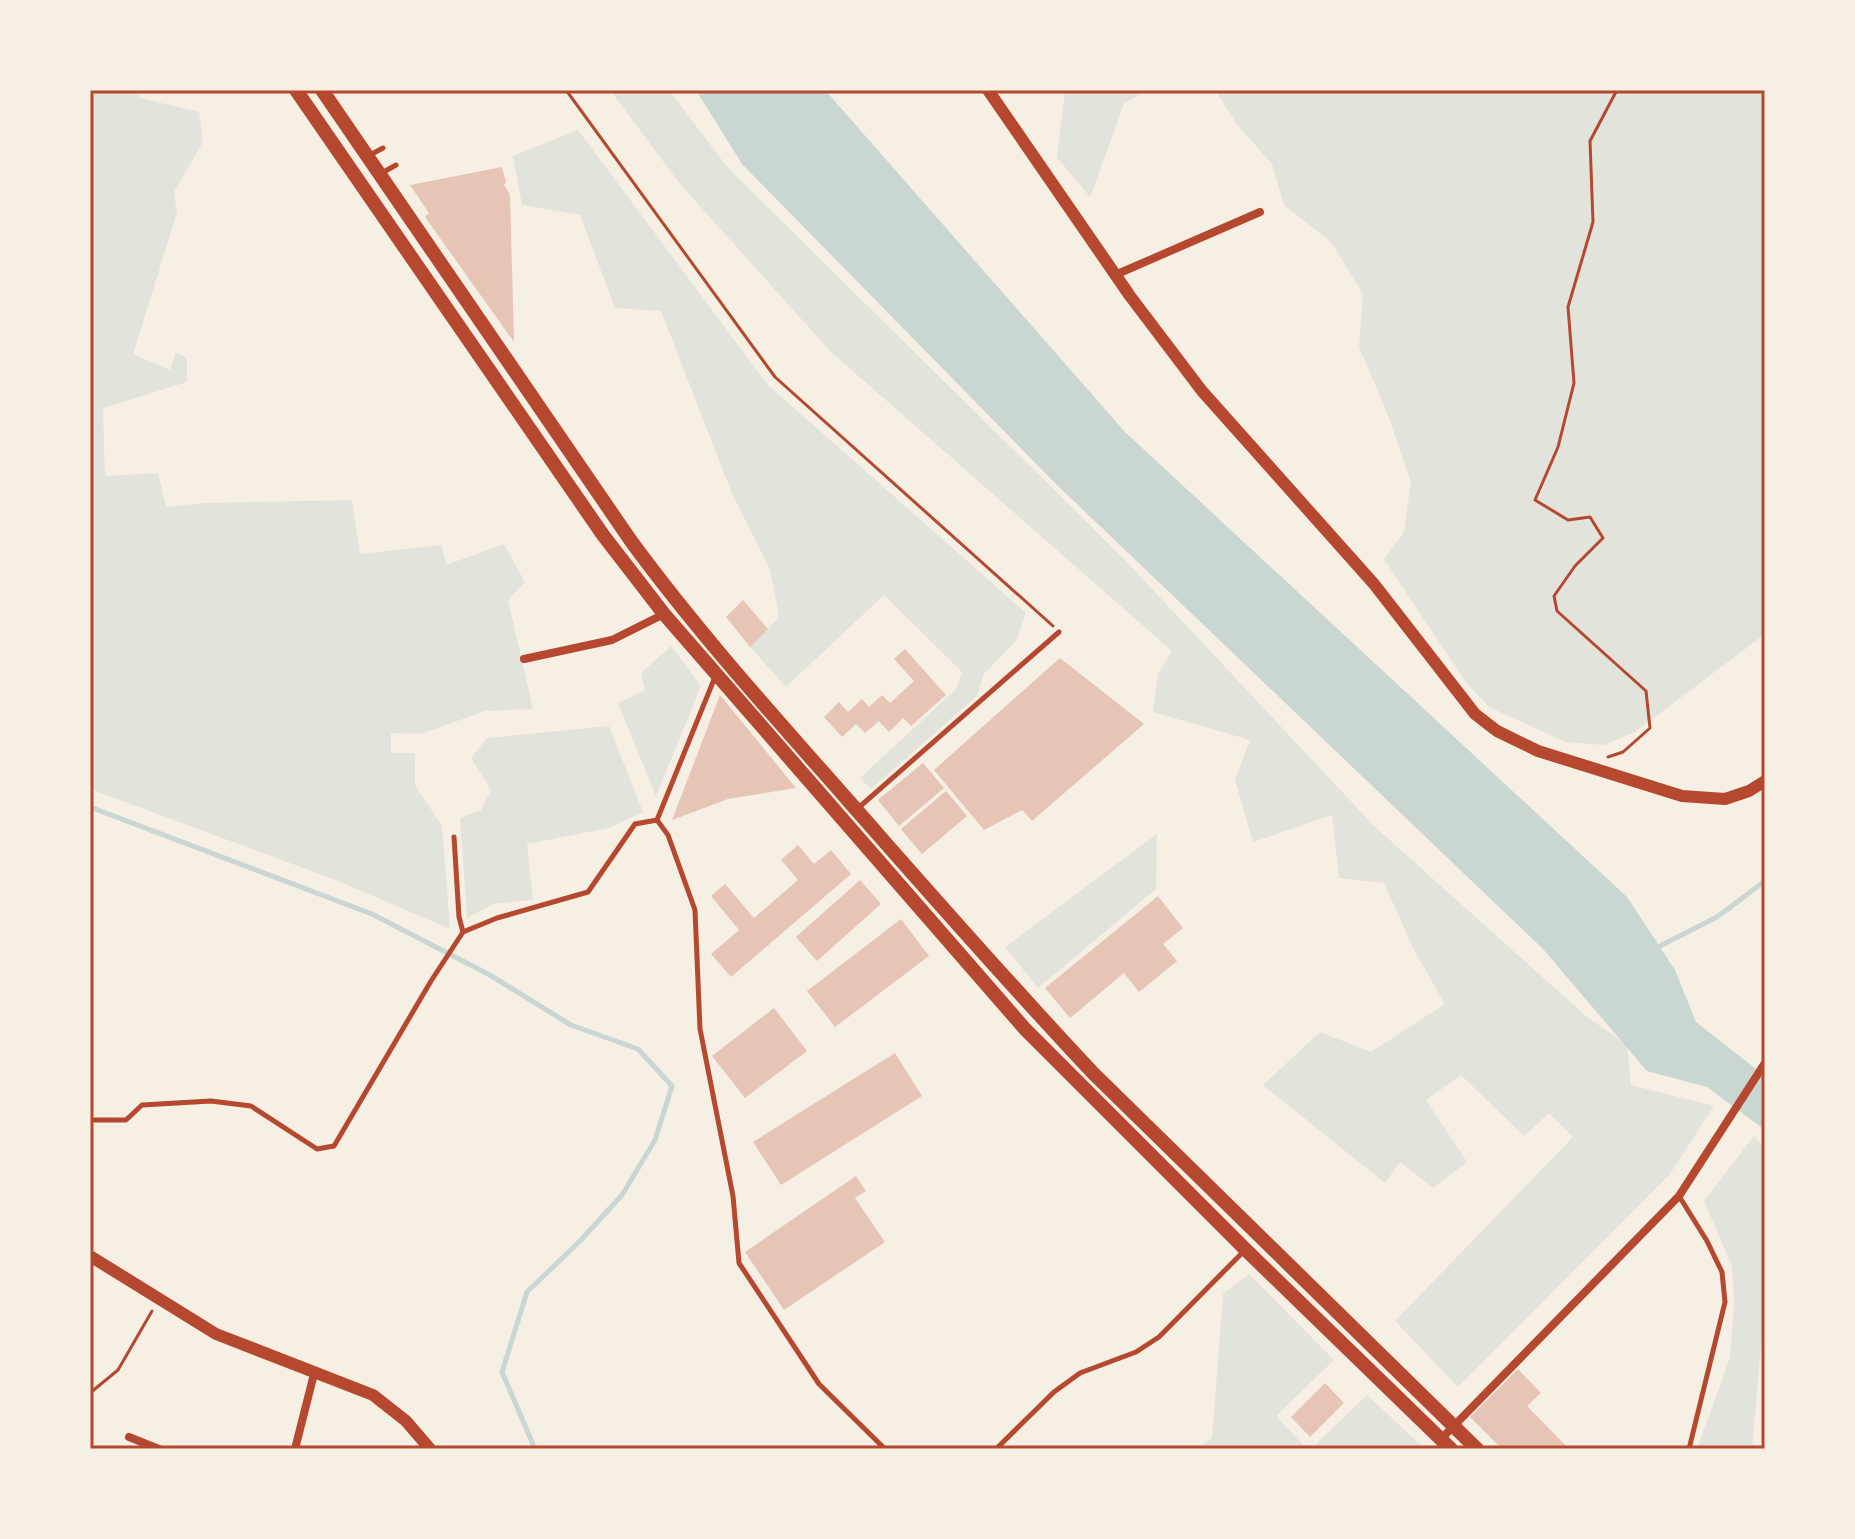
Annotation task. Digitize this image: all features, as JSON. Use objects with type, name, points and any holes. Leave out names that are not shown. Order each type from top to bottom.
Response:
[{"type":"main road","points":[[296,90],[603,535],[664,614],[1025,1029],[1446,1444]]},
{"type":"main road","points":[[322,90],[631,541],[675,600],[945,913],[1094,1074],[1477,1449]]},
{"type":"street","points":[[988,90],[1115,275],[1202,391],[1374,584],[1475,714],[1518,742],[1582,766],[1682,796],[1725,799],[1749,791],[1765,781]]},
{"type":"street","points":[[1115,275],[1260,212]]},
{"type":"street","points":[[524,659],[612,640],[664,614]]},
{"type":"street","points":[[1446,1444],[1454,1426],[1679,1196],[1765,1063]]},
{"type":"street","points":[[90,1256],[216,1334],[373,1395],[406,1421],[430,1449]]},
{"type":"street","points":[[295,1449],[314,1374]]},
{"type":"street","points":[[129,1437],[159,1449]]},
{"type":"lane","points":[[367,156],[383,148]]},
{"type":"lane","points":[[379,174],[396,165]]},
{"type":"lane","points":[[857,810],[1059,632]]},
{"type":"lane","points":[[657,820],[716,675]]},
{"type":"lane","points":[[90,1120],[126,1120],[142,1105],[211,1101],[251,1106],[317,1149],[334,1146],[463,932],[497,918],[588,892],[635,824],[657,820]]},
{"type":"lane","points":[[657,820],[668,835],[695,910],[700,1029],[733,1196],[739,1263],[819,1384],[885,1449]]},
{"type":"lane","points":[[454,837],[459,917],[463,932]]},
{"type":"lane","points":[[1679,1196],[1722,1272],[1725,1302],[1689,1449]]},
{"type":"lane","points":[[996,1449],[1071,1379],[1136,1352],[1159,1337],[1245,1249]]},
{"type":"path","points":[[566,90],[775,377],[1059,632]]},
{"type":"path","points":[[1582,766],[1623,752],[1650,728],[1646,691],[1557,611],[1554,596],[1575,566],[1603,538],[1590,517],[1568,520],[1535,500],[1558,447],[1574,383],[1568,307],[1593,222],[1590,141],[1617,90]]},
{"type":"path","points":[[90,1393],[118,1370],[159,1298]]},
{"type":"shaded area","points":[[90,90],[138,90],[140,98],[199,112],[203,142],[174,192],[177,213],[133,354],[170,370],[176,352],[187,358],[187,382],[103,408],[105,476],[158,473],[166,507],[204,503],[352,500],[360,554],[442,545],[446,565],[504,544],[525,582],[508,600],[533,709],[485,711],[421,734],[391,733],[391,753],[415,753],[415,785],[442,826],[450,929],[338,881],[90,789]]},
{"type":"shaded area","points":[[610,90],[669,90],[728,168],[1125,560],[1374,826],[1586,1016],[1627,1045],[1631,1085],[1714,1106],[1670,1174],[1458,1387],[1395,1321],[1573,1137],[1549,1113],[1524,1136],[1461,1075],[1426,1100],[1467,1162],[1433,1188],[1400,1162],[1385,1183],[1263,1085],[1320,1032],[1371,1052],[1445,1004],[1414,950],[1384,883],[1339,878],[1332,815],[1253,842],[1235,780],[1250,740],[1153,712],[1158,674],[1172,651],[831,352],[680,184]]},
{"type":"shaded area","points":[[696,90],[825,90],[1125,432],[1627,897],[1675,970],[1696,1022],[1765,1076],[1765,1130],[1707,1087],[1647,1071],[1543,949],[1056,484],[742,164]]},
{"type":"shaded area","points":[[1065,90],[1146,90],[1124,104],[1090,197],[1057,157]]},
{"type":"shaded area","points":[[1215,90],[1765,90],[1765,634],[1635,732],[1604,745],[1565,742],[1489,707],[1465,681],[1384,559],[1404,532],[1411,482],[1386,410],[1359,347],[1363,294],[1331,242],[1284,205],[1272,164],[1238,126]]},
{"type":"shaded area","points":[[578,130],[768,385],[1026,613],[1017,640],[984,674],[977,696],[871,789],[860,778],[956,689],[962,672],[884,595],[786,687],[750,647],[779,617],[770,569],[731,491],[661,311],[615,308],[580,215],[522,205],[513,156]]},
{"type":"shaded area","points":[[671,646],[701,686],[656,796],[618,703],[645,690],[641,673]]},
{"type":"shaded area","points":[[609,726],[643,812],[609,828],[527,844],[533,900],[493,904],[467,918],[460,818],[481,810],[491,790],[471,758],[487,738]]},
{"type":"shaded area","points":[[1157,834],[1156,889],[1038,988],[1005,947]]},
{"type":"shaded area","points":[[1754,1136],[1765,1149],[1765,1300],[1752,1449],[1697,1449],[1730,1358],[1734,1302],[1732,1266],[1704,1201]]},
{"type":"shaded area","points":[[1249,1274],[1334,1360],[1276,1416],[1307,1449],[1196,1449],[1212,1438],[1223,1294]]},
{"type":"shaded area","points":[[1367,1395],[1425,1449],[1311,1449]]},
{"type":"building","points":[[502,167],[504,185],[510,194],[514,342],[425,217],[429,213],[410,185]]},
{"type":"building","points":[[743,600],[768,629],[750,647],[726,617]]},
{"type":"building","points":[[905,649],[946,695],[911,726],[903,718],[889,732],[879,721],[865,733],[856,724],[842,737],[824,717],[839,702],[848,712],[862,699],[869,707],[882,695],[890,703],[914,681],[894,659]]},
{"type":"building","points":[[1060,658],[1144,724],[1032,821],[1022,810],[984,830],[934,770]]},
{"type":"building","points":[[720,695],[796,788],[728,799],[672,820]]},
{"type":"building","points":[[923,763],[944,788],[899,826],[878,800]]},
{"type":"building","points":[[946,791],[967,816],[922,854],[901,829]]},
{"type":"building","points":[[798,845],[814,864],[831,850],[851,874],[731,977],[711,954],[739,930],[711,896],[725,884],[754,918],[798,880],[781,860]]},
{"type":"building","points":[[860,880],[881,904],[817,961],[796,937]]},
{"type":"building","points":[[1158,896],[1183,928],[1163,944],[1177,961],[1139,992],[1124,973],[1070,1018],[1045,988]]},
{"type":"building","points":[[901,919],[929,956],[835,1027],[807,991]]},
{"type":"building","points":[[774,1008],[807,1051],[745,1098],[712,1056]]},
{"type":"building","points":[[895,1053],[922,1096],[781,1185],[753,1142]]},
{"type":"building","points":[[856,1176],[866,1191],[855,1198],[885,1242],[784,1310],[745,1252]]},
{"type":"building","points":[[1518,1369],[1541,1393],[1527,1406],[1569,1449],[1502,1449],[1470,1417]]},
{"type":"building","points":[[1325,1383],[1344,1403],[1310,1437],[1291,1417]]},
{"type":"waterway","points":[[90,807],[372,914],[488,974],[571,1025],[638,1049],[672,1086],[655,1140],[622,1195],[527,1292],[502,1372],[535,1449]]},
{"type":"waterway","points":[[1654,949],[1717,917],[1765,881]]}]
